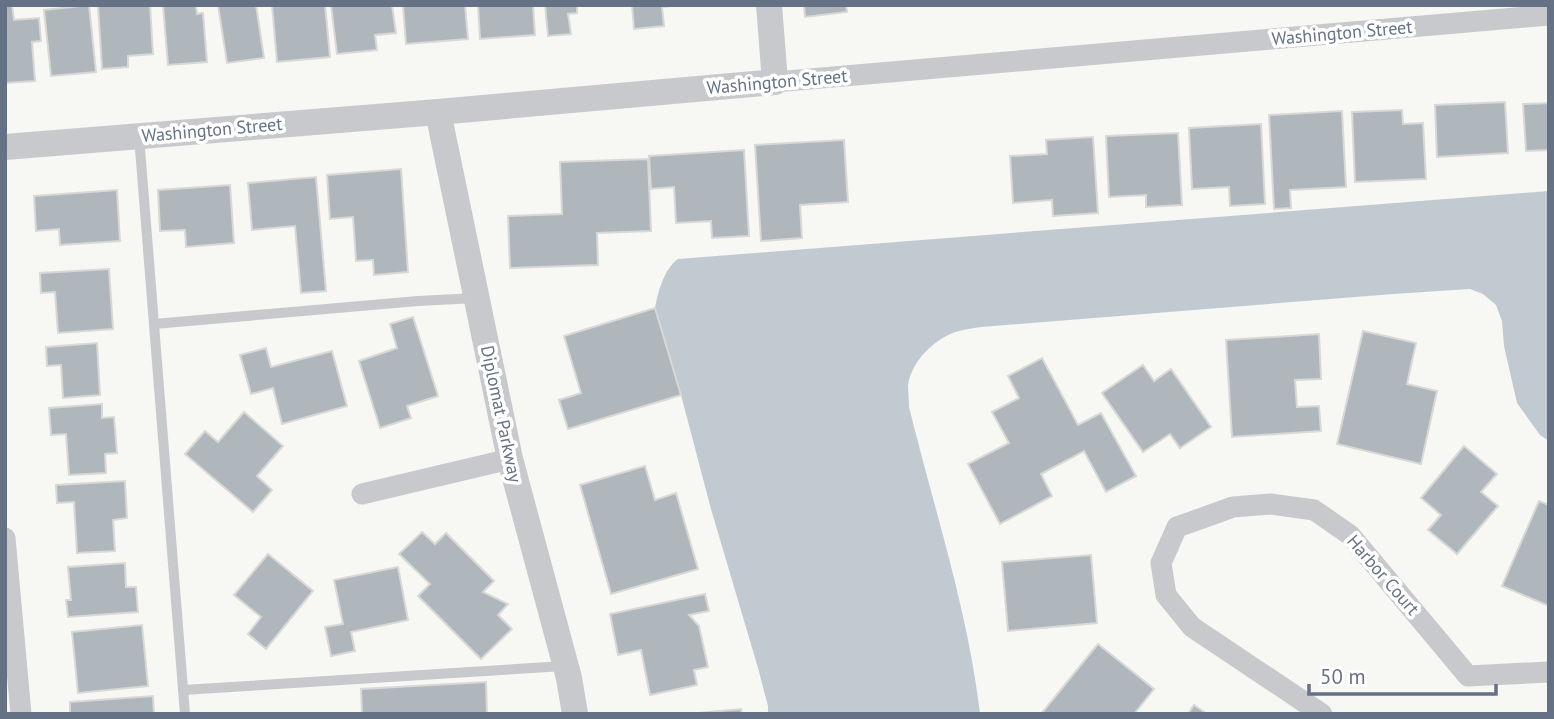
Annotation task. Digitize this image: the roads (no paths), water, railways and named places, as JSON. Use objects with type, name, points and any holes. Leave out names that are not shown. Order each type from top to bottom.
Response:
[{"type":"street","points":[[769,5],[775,82]]},
{"type":"street","name":"Washington Street","points":[[5,147],[1549,15]]},
{"type":"street","name":"Diplomat Parkway","points":[[438,112],[510,459],[565,666],[575,714]]},
{"type":"street","points":[[362,494],[510,459]]},
{"type":"street","name":"Harbor Court","points":[[1322,714],[1192,627],[1166,595],[1161,563],[1177,527],[1233,507],[1270,504],[1314,510],[1350,535],[1468,676],[1549,672]]},
{"type":"street","points":[[6,547],[21,714]]},
{"type":"lane","points":[[139,136],[184,714]]},
{"type":"lane","points":[[154,324],[418,300],[476,298]]},
{"type":"lane","points":[[183,690],[565,666]]}]
